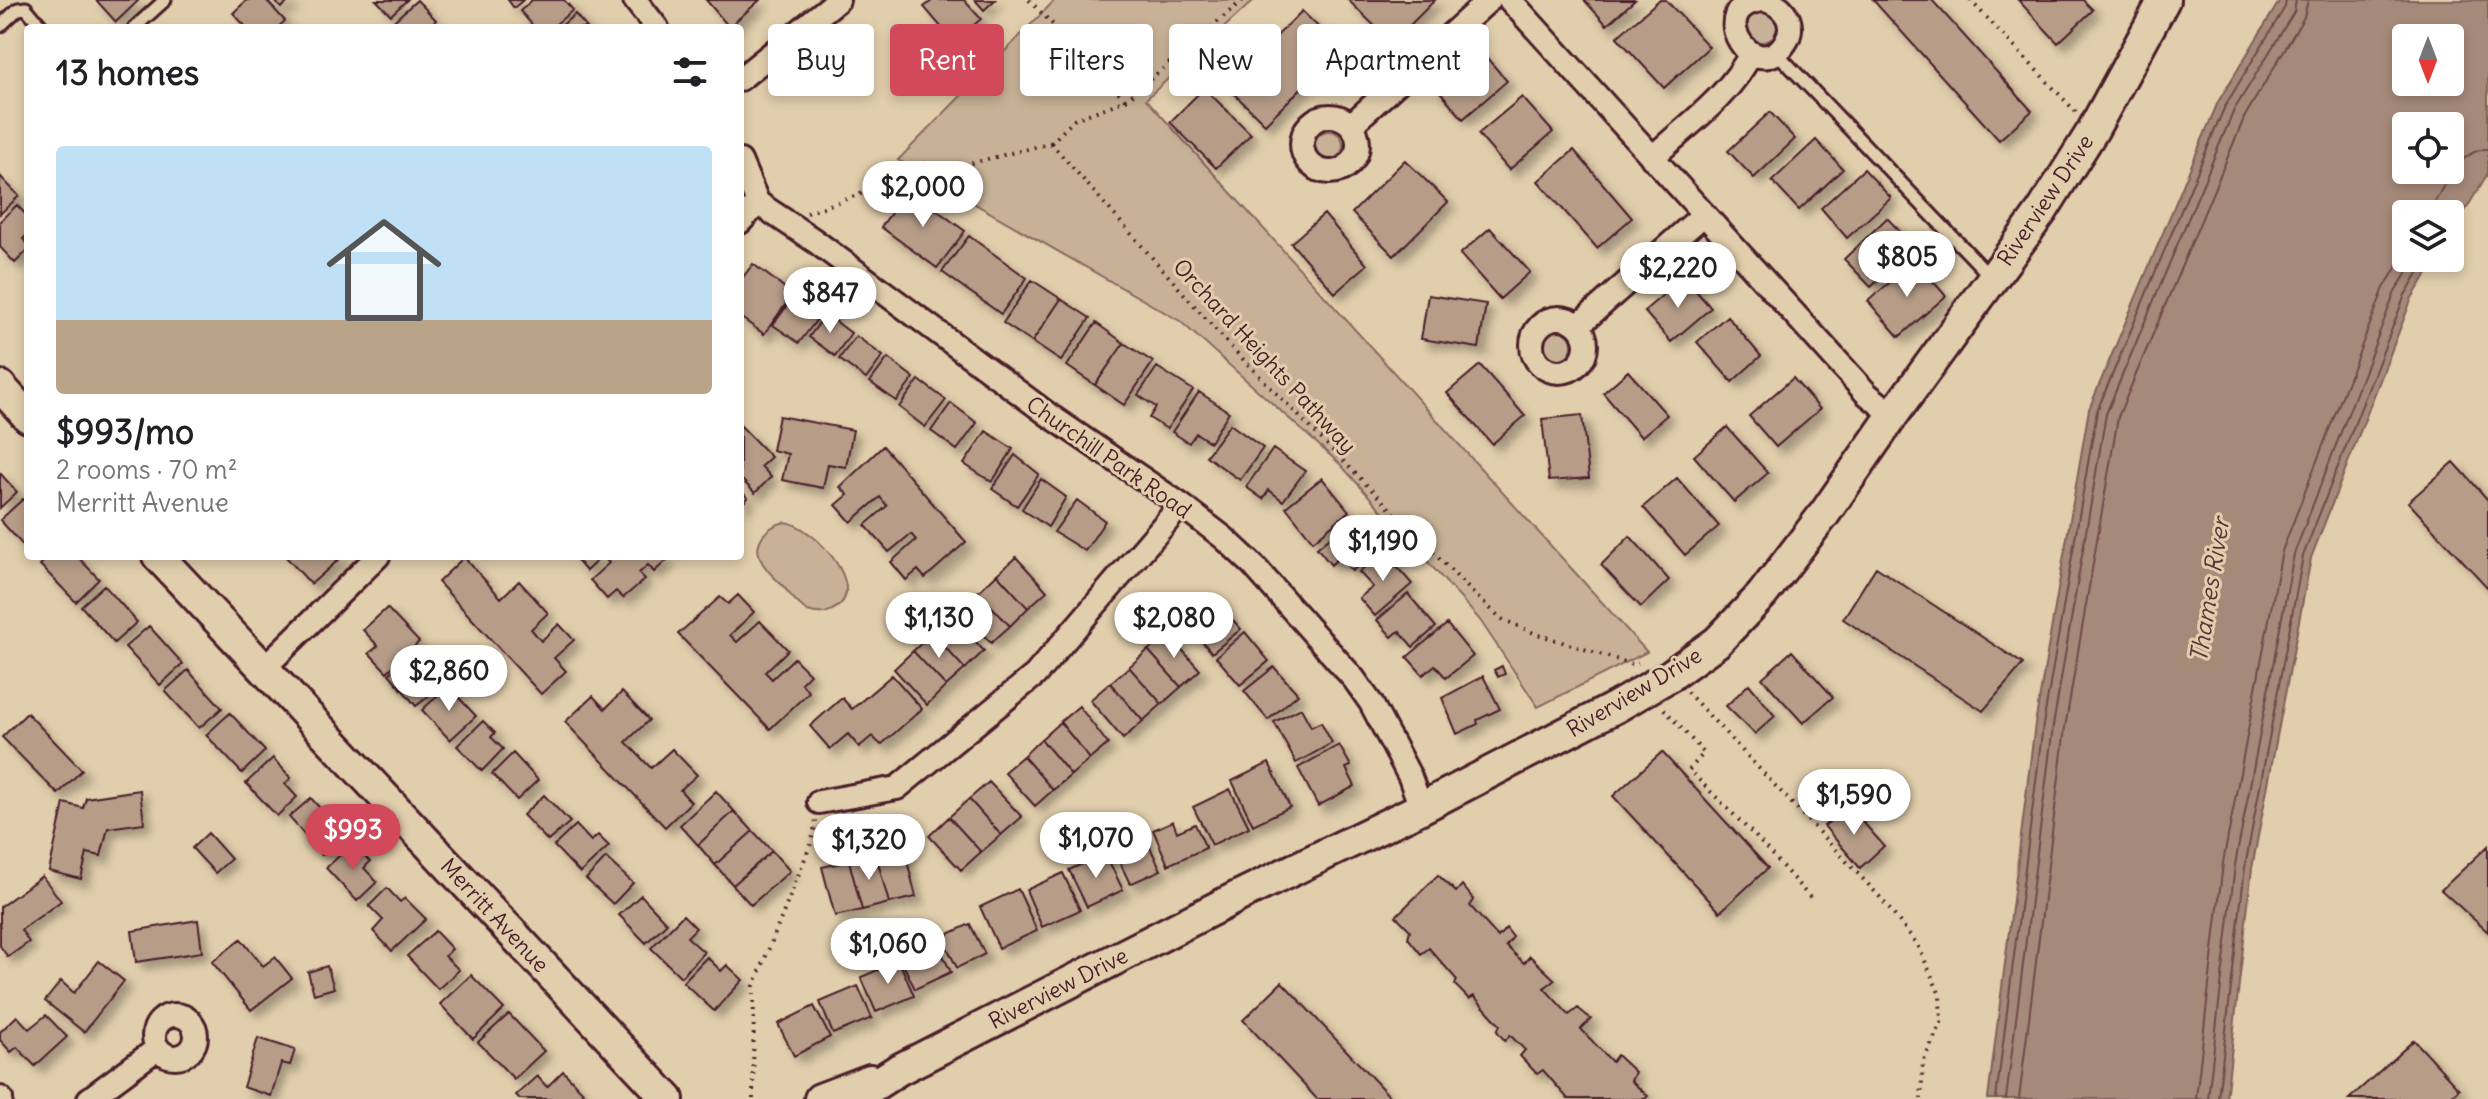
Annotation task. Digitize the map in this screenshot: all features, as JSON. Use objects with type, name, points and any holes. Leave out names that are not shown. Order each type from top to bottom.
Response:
[{"type":"street","points":[[635,0],[654,24]]},
{"type":"street","points":[[744,76],[838,0]]},
{"type":"street","points":[[1351,125],[1489,0]]},
{"type":"street","points":[[1510,0],[1867,394],[1893,415]]},
{"type":"street","points":[[1764,0],[1781,7],[1790,22],[1788,39],[1776,52],[1768,55],[1751,53],[1737,39],[1735,20],[1746,5],[1764,0]]},
{"type":"street","name":"Riverview Drive","points":[[853,1099],[898,1070],[1243,894],[1421,808],[1671,675],[1717,642],[1762,595],[1825,513],[2042,211],[2093,130],[2164,0]]},
{"type":"street","points":[[1652,158],[1723,91],[1743,69],[1751,53]]},
{"type":"street","points":[[744,170],[758,203],[744,218]]},
{"type":"street","name":"Churchill Park Road","points":[[758,203],[815,241],[1049,415],[1224,538],[1252,564],[1354,679],[1371,703],[1407,771],[1421,808]]},
{"type":"street","points":[[1579,325],[1703,215]]},
{"type":"street","points":[[0,386],[24,413]]},
{"type":"street","points":[[819,802],[897,788],[1035,675],[1181,505]]},
{"type":"street","name":"Merritt Avenue","points":[[162,560],[668,1099]]},
{"type":"street","points":[[264,668],[374,560]]},
{"type":"street","points":[[89,1099],[158,1048]]},
{"type":"street","points":[[631,1060],[689,1099]]},
{"type":"street","points":[[820,1099],[898,1070]]},
{"type":"lane","points":[[138,24],[165,0]]},
{"type":"lane","points":[[0,26],[18,9],[26,8],[40,24]]},
{"type":"lane","points":[[1776,52],[1993,278]]},
{"type":"path","points":[[1029,0],[1126,100]]},
{"type":"path","points":[[803,214],[869,191],[920,163],[960,166],[1051,143],[1075,119],[1126,100],[1243,0]]},
{"type":"path","points":[[1970,0],[2093,130]]},
{"type":"path","name":"Orchard Heights Pathway","points":[[1051,143],[1231,347],[1502,619],[1534,633],[1634,665],[1643,659]]},
{"type":"path","points":[[1671,675],[1879,896],[1918,945],[1940,995],[1941,1023],[1923,1062],[1921,1099]]},
{"type":"path","points":[[1664,709],[1704,753],[1689,770],[1756,837],[1814,902]]},
{"type":"path","points":[[753,1099],[754,986],[812,841],[819,802]]},
{"type":"shaded area","points":[[1055,0],[1254,0],[1228,24],[1169,24],[1169,78],[1153,93],[1153,24],[1031,24]]},
{"type":"shaded area","points":[[1762,12],[1772,17],[1777,27],[1772,37],[1762,42],[1752,37],[1747,27],[1752,17]]},
{"type":"shaded area","points":[[1020,36],[1020,96],[1149,96],[1146,99],[1647,652],[1538,707],[1480,620],[1340,464],[1180,321],[898,160],[961,96],[1004,96],[1004,52]]},
{"type":"shaded area","points":[[1329,131],[1339,135],[1343,145],[1339,155],[1329,159],[1319,155],[1315,145],[1319,135]]},
{"type":"shaded area","points":[[1558,331],[1568,335],[1572,345],[1568,355],[1558,359],[1548,355],[1544,345],[1548,335]]},
{"type":"shaded area","points":[[785,522],[809,534],[834,559],[846,588],[843,601],[832,610],[817,613],[804,609],[762,562],[758,548],[763,536],[772,527]]},
{"type":"water","name":"Thames River","points":[[2280,0],[2488,0],[2488,173],[2464,213],[2464,200],[2392,200],[2392,272],[2428,272],[2412,298],[2311,558],[2252,868],[2226,1099],[1988,1099],[2035,724],[2089,409],[2218,102]]},
{"type":"building","points":[[96,0],[139,0],[116,22]]},
{"type":"building","points":[[247,0],[266,0],[285,21],[282,24],[243,24],[233,13]]},
{"type":"building","points":[[274,0],[291,0],[281,8]]},
{"type":"building","points":[[376,0],[407,0],[391,15]]},
{"type":"building","points":[[417,0],[436,20],[432,24],[390,24]]},
{"type":"building","points":[[508,0],[523,0],[514,8]]},
{"type":"building","points":[[532,0],[564,0],[573,10],[556,24],[531,24],[520,11]]},
{"type":"building","points":[[706,0],[760,0],[732,24],[726,24]]},
{"type":"building","points":[[933,0],[964,0],[981,19],[975,24],[939,24],[924,7]]},
{"type":"building","points":[[975,0],[995,0],[984,10]]},
{"type":"building","points":[[1348,0],[1435,0],[1411,24],[1373,24]]},
{"type":"building","points":[[1584,0],[1635,0],[1607,25]]},
{"type":"building","points":[[1659,0],[1666,0],[1709,47],[1664,88],[1617,37]]},
{"type":"building","points":[[1873,0],[1932,0],[2032,111],[1999,140]]},
{"type":"building","points":[[2018,0],[2083,0],[2093,10],[2058,43]]},
{"type":"building","points":[[1302,11],[1315,24],[1297,24],[1297,92],[1265,124],[1236,96],[1281,96],[1281,32]]},
{"type":"building","points":[[575,14],[584,24],[564,24]]},
{"type":"building","points":[[1489,60],[1507,81],[1463,119],[1444,96],[1489,96]]},
{"type":"building","points":[[1196,96],[1212,96],[1251,134],[1216,168],[1170,122]]},
{"type":"building","points":[[1522,97],[1553,132],[1509,170],[1478,134]]},
{"type":"building","points":[[1770,112],[1795,139],[1754,178],[1728,151]]},
{"type":"building","points":[[1816,140],[1843,169],[1799,210],[1772,181]]},
{"type":"building","points":[[1574,150],[1632,218],[1597,248],[1538,181]]},
{"type":"building","points":[[1405,160],[1448,202],[1394,256],[1352,213]]},
{"type":"building","points":[[1864,169],[1891,198],[1847,238],[1821,208]]},
{"type":"building","points":[[0,176],[19,196],[0,214]]},
{"type":"building","points":[[908,189],[965,231],[937,268],[881,227]]},
{"type":"building","points":[[17,205],[24,213],[24,254],[15,263],[0,247],[0,221]]},
{"type":"building","points":[[1324,214],[1367,265],[1335,293],[1291,243]]},
{"type":"building","points":[[1887,218],[1915,247],[1871,287],[1844,259]]},
{"type":"building","points":[[1490,228],[1530,272],[1500,299],[1460,254]]},
{"type":"building","points":[[969,236],[1027,278],[1001,314],[942,272]]},
{"type":"building","points":[[1915,261],[1946,296],[1899,337],[1868,301]]},
{"type":"building","points":[[753,264],[793,294],[764,334],[744,320],[744,276]]},
{"type":"building","points":[[1684,277],[1711,308],[1671,342],[1644,311]]},
{"type":"building","points":[[1032,280],[1061,299],[1032,342],[1003,323]]},
{"type":"building","points":[[798,291],[824,310],[799,343],[773,325]]},
{"type":"building","points":[[1428,295],[1486,304],[1479,348],[1421,339]]},
{"type":"building","points":[[1061,299],[1090,318],[1061,361],[1032,342]]},
{"type":"building","points":[[826,314],[851,333],[835,356],[809,337]]},
{"type":"building","points":[[1727,316],[1761,356],[1732,382],[1697,342]]},
{"type":"building","points":[[1096,323],[1124,343],[1095,385],[1067,366]]},
{"type":"building","points":[[856,336],[883,356],[866,379],[839,359]]},
{"type":"building","points":[[1124,343],[1153,362],[1124,405],[1095,385]]},
{"type":"building","points":[[888,358],[914,378],[896,401],[870,382]]},
{"type":"building","points":[[1480,365],[1525,416],[1492,444],[1447,393]]},
{"type":"building","points":[[1157,367],[1193,390],[1167,429],[1149,418],[1156,407],[1138,395]]},
{"type":"building","points":[[1628,371],[1667,415],[1641,437],[1603,393]]},
{"type":"building","points":[[1793,378],[1820,409],[1776,447],[1749,416]]},
{"type":"building","points":[[919,380],[946,400],[925,427],[899,407]]},
{"type":"building","points":[[1199,392],[1229,412],[1210,442],[1196,433],[1189,443],[1172,432]]},
{"type":"building","points":[[951,403],[977,423],[957,450],[931,431]]},
{"type":"building","points":[[1582,415],[1589,478],[1549,481],[1542,419]]},
{"type":"building","points":[[779,416],[853,430],[846,467],[828,464],[823,488],[782,480],[788,454],[772,450]]},
{"type":"building","points":[[1230,424],[1263,448],[1240,480],[1206,456]]},
{"type":"building","points":[[1727,427],[1768,473],[1734,502],[1694,456]]},
{"type":"building","points":[[744,429],[771,457],[761,466],[771,477],[755,493],[744,482]]},
{"type":"building","points":[[986,431],[1013,449],[992,482],[964,464]]},
{"type":"building","points":[[883,446],[966,542],[925,578],[918,570],[906,580],[891,562],[916,540],[911,534],[889,552],[865,525],[887,506],[880,497],[851,522],[836,505],[848,495],[840,487]]},
{"type":"building","points":[[1273,449],[1305,471],[1283,501],[1269,490],[1263,499],[1246,487]]},
{"type":"building","points":[[1015,455],[1039,474],[1017,506],[992,489]]},
{"type":"building","points":[[2454,462],[2488,500],[2488,588],[2408,502]]},
{"type":"building","points":[[0,473],[17,492],[0,508]]},
{"type":"building","points":[[1322,478],[1349,511],[1313,541],[1286,507]]},
{"type":"building","points":[[1677,478],[1719,526],[1685,555],[1643,507]]},
{"type":"building","points":[[1041,479],[1066,497],[1048,527],[1022,509]]},
{"type":"building","points":[[24,500],[24,547],[0,520]]},
{"type":"building","points":[[1077,500],[1105,521],[1085,551],[1054,532]]},
{"type":"building","points":[[1353,518],[1378,548],[1352,571],[1339,557],[1331,565],[1317,548]]},
{"type":"building","points":[[1630,536],[1669,580],[1641,607],[1601,565]]},
{"type":"building","points":[[1383,551],[1412,584],[1375,616],[1359,598],[1373,587],[1359,572]]},
{"type":"building","points":[[1016,557],[1047,591],[1028,608],[997,574]]},
{"type":"building","points":[[45,560],[81,560],[99,579],[76,602],[40,565]]},
{"type":"building","points":[[289,560],[338,560],[311,584]]},
{"type":"building","points":[[461,560],[467,560],[501,598],[519,581],[548,613],[531,629],[541,641],[559,624],[574,640],[554,658],[566,671],[541,694],[438,582]]},
{"type":"building","points":[[576,560],[598,560],[586,571]]},
{"type":"building","points":[[606,560],[667,560],[654,572],[648,565],[639,573],[645,579],[623,598],[616,591],[607,599],[590,580],[609,563]]},
{"type":"building","points":[[1876,567],[2023,664],[1983,711],[1843,619]]},
{"type":"building","points":[[997,574],[1028,608],[1010,626],[978,592]]},
{"type":"building","points":[[104,585],[137,622],[114,643],[81,606]]},
{"type":"building","points":[[978,592],[1010,626],[991,643],[959,610]]},
{"type":"building","points":[[1408,594],[1436,627],[1413,647],[1399,631],[1392,637],[1377,620]]},
{"type":"building","points":[[738,595],[754,612],[730,635],[737,642],[760,621],[788,650],[765,672],[772,679],[794,658],[810,674],[801,683],[809,692],[770,729],[678,634],[720,597],[728,604]]},
{"type":"building","points":[[1216,601],[1241,629],[1212,653],[1188,625]]},
{"type":"building","points":[[387,608],[419,642],[387,672],[369,653],[378,646],[363,630]]},
{"type":"building","points":[[952,615],[984,651],[965,669],[932,633]]},
{"type":"building","points":[[1447,624],[1473,656],[1446,678],[1435,665],[1423,675],[1407,657]]},
{"type":"building","points":[[149,626],[183,664],[160,685],[125,647]]},
{"type":"building","points":[[1245,632],[1269,661],[1240,685],[1216,657]]},
{"type":"building","points":[[932,633],[965,669],[946,686],[913,651]]},
{"type":"building","points":[[1168,634],[1200,670],[1181,687],[1148,650]]},
{"type":"building","points":[[1148,650],[1181,687],[1162,704],[1129,667]]},
{"type":"building","points":[[913,651],[946,686],[927,705],[894,669]]},
{"type":"building","points":[[1792,651],[1833,697],[1803,723],[1762,678]]},
{"type":"building","points":[[417,652],[444,684],[416,706],[389,674]]},
{"type":"building","points":[[1502,666],[1505,674],[1498,677],[1494,670]]},
{"type":"building","points":[[1129,667],[1162,704],[1143,721],[1110,683]]},
{"type":"building","points":[[1274,667],[1298,694],[1268,720],[1244,691]]},
{"type":"building","points":[[188,670],[222,708],[199,728],[165,691]]},
{"type":"building","points":[[892,675],[922,709],[881,745],[872,736],[859,747],[848,734],[830,749],[810,726],[842,698],[852,709]]},
{"type":"building","points":[[1483,676],[1500,709],[1457,734],[1442,698]]},
{"type":"building","points":[[1110,683],[1143,721],[1123,739],[1090,700]]},
{"type":"building","points":[[1749,684],[1775,716],[1755,734],[1726,706]]},
{"type":"building","points":[[448,686],[476,716],[450,740],[422,710]]},
{"type":"building","points":[[622,692],[649,720],[626,742],[651,768],[672,749],[697,775],[680,790],[691,802],[665,827],[565,722],[593,696],[605,709]]},
{"type":"building","points":[[1079,706],[1108,744],[1090,759],[1060,722]]},
{"type":"building","points":[[1301,708],[1311,727],[1321,722],[1332,743],[1296,763],[1274,722]]},
{"type":"building","points":[[27,713],[82,770],[58,794],[2,737]]},
{"type":"building","points":[[230,713],[265,751],[242,773],[206,735]]},
{"type":"building","points":[[483,721],[495,733],[491,737],[503,749],[482,771],[457,746]]},
{"type":"building","points":[[1060,722],[1090,759],[1071,775],[1041,739]]},
{"type":"building","points":[[1041,739],[1071,775],[1053,790],[1023,756]]},
{"type":"building","points":[[1339,745],[1351,766],[1346,768],[1355,786],[1318,806],[1298,768]]},
{"type":"building","points":[[1662,752],[1768,868],[1720,912],[1613,796]]},
{"type":"building","points":[[513,753],[538,780],[517,800],[492,774]]},
{"type":"building","points":[[1023,756],[1053,790],[1035,806],[1004,772]]},
{"type":"building","points":[[273,758],[291,778],[285,784],[297,797],[277,816],[246,783]]},
{"type":"building","points":[[1269,763],[1290,807],[1253,825],[1232,781]]},
{"type":"building","points":[[989,782],[1022,817],[1001,835],[969,799]]},
{"type":"building","points":[[1230,789],[1249,827],[1212,845],[1193,807]]},
{"type":"building","points":[[140,790],[144,823],[108,828],[101,856],[87,853],[81,879],[49,871],[64,803],[83,808],[86,798]]},
{"type":"building","points":[[716,791],[734,811],[698,845],[680,825]]},
{"type":"building","points":[[544,795],[570,822],[548,841],[523,815]]},
{"type":"building","points":[[311,798],[344,836],[322,855],[289,817]]},
{"type":"building","points":[[969,799],[1001,835],[981,852],[949,817]]},
{"type":"building","points":[[1849,806],[1884,846],[1860,868],[1824,826]]},
{"type":"building","points":[[734,811],[753,831],[715,865],[698,845]]},
{"type":"building","points":[[949,817],[981,852],[961,870],[929,836]]},
{"type":"building","points":[[1173,821],[1177,832],[1195,824],[1206,848],[1168,865],[1153,830]]},
{"type":"building","points":[[576,825],[591,841],[598,835],[609,846],[580,873],[554,846]]},
{"type":"building","points":[[753,831],[772,851],[733,885],[715,865]]},
{"type":"building","points":[[1142,831],[1161,870],[1130,884],[1112,846]]},
{"type":"building","points":[[208,833],[231,859],[215,873],[192,848]]},
{"type":"building","points":[[353,843],[370,862],[364,868],[377,882],[357,901],[326,868]]},
{"type":"building","points":[[2488,846],[2488,932],[2441,890]]},
{"type":"building","points":[[904,848],[916,897],[889,903],[876,855]]},
{"type":"building","points":[[772,851],[790,871],[751,905],[733,885]]},
{"type":"building","points":[[1105,853],[1123,890],[1087,907],[1069,870]]},
{"type":"building","points":[[876,855],[889,903],[862,910],[849,861]]},
{"type":"building","points":[[606,858],[633,883],[613,904],[586,879]]},
{"type":"building","points":[[849,861],[862,910],[835,916],[822,867]]},
{"type":"building","points":[[1063,873],[1080,910],[1042,927],[1026,890]]},
{"type":"building","points":[[1438,875],[1456,892],[1462,885],[1474,900],[1470,906],[1498,937],[1506,928],[1513,937],[1506,946],[1524,963],[1530,956],[1555,980],[1544,988],[1569,1015],[1578,1008],[1591,1019],[1581,1029],[1612,1062],[1617,1055],[1635,1072],[1631,1081],[1648,1096],[1645,1099],[1568,1099],[1543,1070],[1537,1074],[1520,1056],[1525,1050],[1510,1035],[1505,1041],[1497,1031],[1500,1025],[1474,996],[1469,999],[1455,985],[1457,980],[1429,948],[1421,954],[1408,938],[1410,930],[1396,916]]},
{"type":"building","points":[[42,876],[61,901],[21,930],[29,942],[8,957],[0,946],[0,907]]},
{"type":"building","points":[[387,888],[400,902],[405,898],[426,919],[392,951],[373,931],[383,920],[369,906]]},
{"type":"building","points":[[1018,889],[1037,931],[999,948],[980,907]]},
{"type":"building","points":[[641,895],[667,923],[646,943],[619,915]]},
{"type":"building","points":[[683,915],[696,928],[687,937],[704,952],[681,977],[651,948]]},
{"type":"building","points":[[198,920],[202,952],[136,962],[132,931]]},
{"type":"building","points":[[970,924],[985,954],[957,968],[942,937]]},
{"type":"building","points":[[435,931],[452,949],[445,956],[459,970],[438,989],[407,956]]},
{"type":"building","points":[[241,939],[263,966],[275,957],[292,978],[251,1010],[212,962]]},
{"type":"building","points":[[937,943],[951,972],[915,989],[901,960]]},
{"type":"building","points":[[707,957],[721,971],[727,965],[743,980],[714,1011],[683,982]]},
{"type":"building","points":[[99,961],[124,981],[84,1032],[45,1001],[61,981],[74,993]]},
{"type":"building","points":[[899,961],[914,996],[876,1012],[861,977]]},
{"type":"building","points":[[327,966],[334,988],[314,994],[308,972]]},
{"type":"building","points":[[471,975],[504,1009],[473,1039],[440,1004]]},
{"type":"building","points":[[1282,982],[1392,1099],[1317,1099],[1243,1020]]},
{"type":"building","points":[[858,986],[872,1018],[833,1034],[820,1002]]},
{"type":"building","points":[[814,1006],[830,1037],[794,1056],[778,1024]]},
{"type":"building","points":[[509,1014],[544,1051],[514,1079],[478,1042]]},
{"type":"building","points":[[46,1015],[67,1037],[35,1066],[17,1047],[11,1052],[0,1040],[0,1032],[17,1016],[29,1029]]},
{"type":"building","points":[[258,1038],[295,1050],[290,1065],[281,1063],[271,1096],[243,1087]]},
{"type":"building","points":[[2414,1040],[2459,1089],[2448,1099],[2349,1099]]},
{"type":"building","points":[[563,1071],[583,1092],[576,1099],[520,1099],[516,1095],[537,1076],[547,1087]]}]
